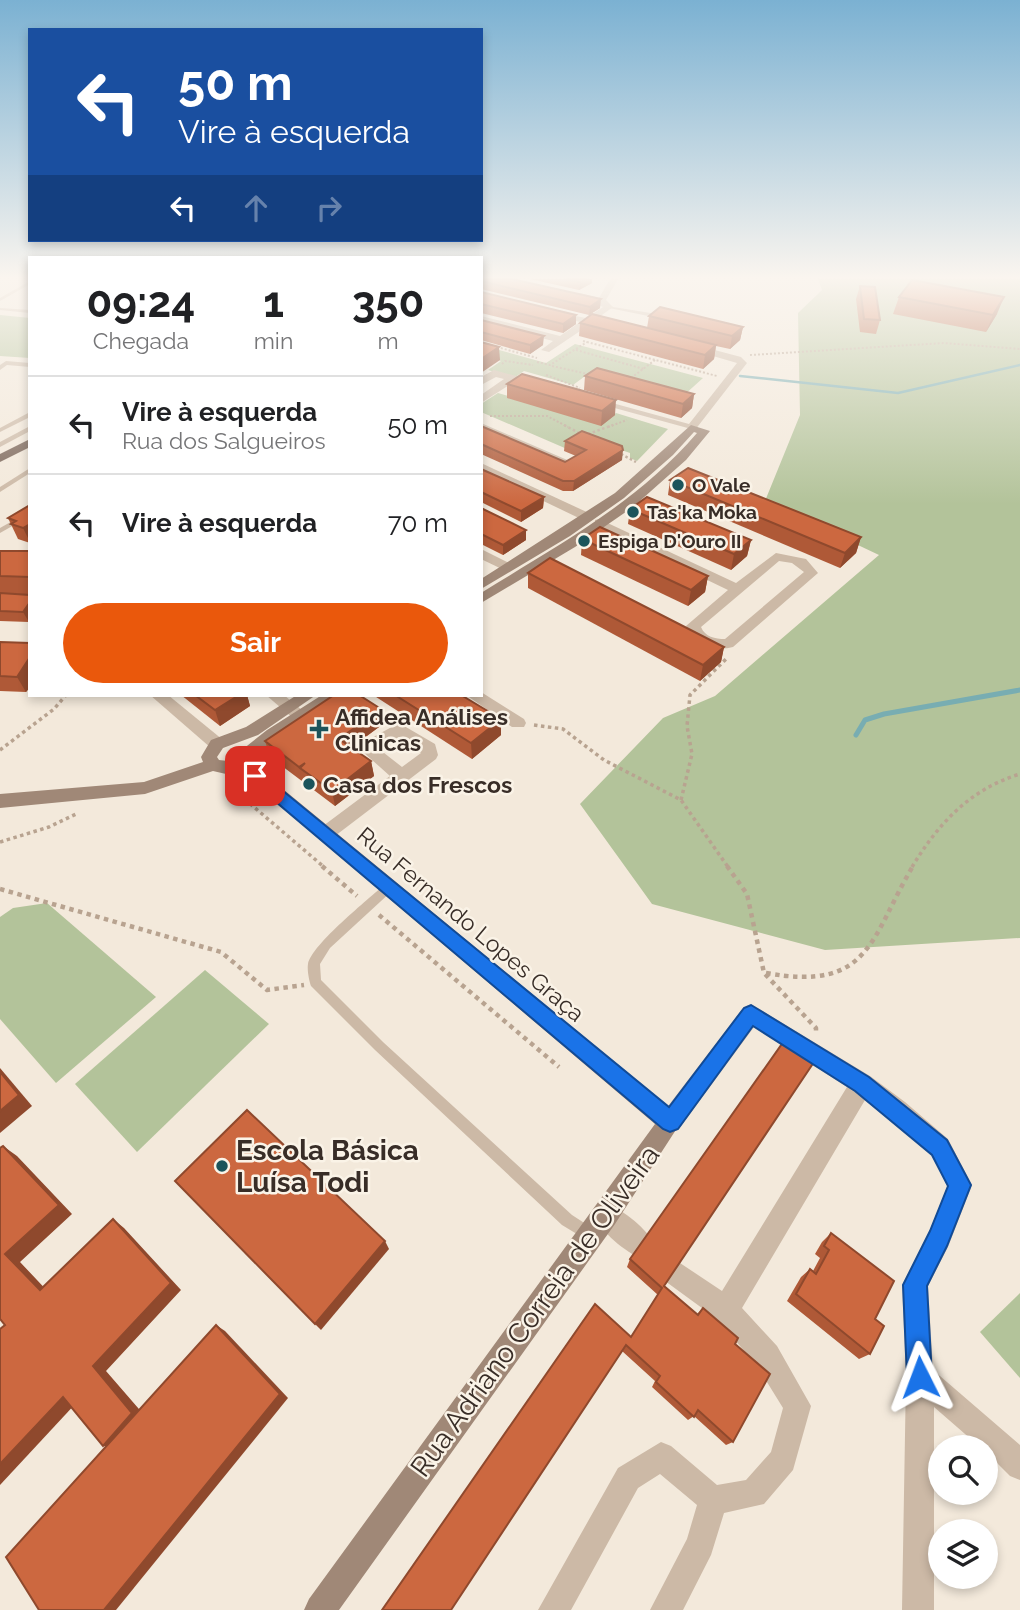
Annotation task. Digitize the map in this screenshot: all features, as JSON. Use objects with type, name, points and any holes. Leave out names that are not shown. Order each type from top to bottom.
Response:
[{"type":"main road","points":[[0,459],[28,443]]},
{"type":"main road","points":[[0,470],[28,454]]},
{"type":"street","points":[[691,428],[730,380],[739,363],[712,354]]},
{"type":"street","points":[[486,378],[512,378],[547,388]]},
{"type":"street","points":[[483,399],[512,378]]},
{"type":"street","points":[[483,584],[646,491],[680,461],[704,431],[637,413],[575,391]]},
{"type":"street","points":[[483,468],[738,589]]},
{"type":"street","points":[[483,598],[593,520]]},
{"type":"street","points":[[483,554],[508,568]]},
{"type":"street","points":[[776,557],[798,560],[807,566],[811,573],[728,643],[704,640],[696,635],[692,626],[738,589],[776,557]]},
{"type":"street","points":[[161,697],[221,742],[239,740],[247,746],[248,755],[243,761]]},
{"type":"street","points":[[277,697],[295,711]]},
{"type":"street","points":[[0,802],[145,788],[213,765],[226,768],[243,761],[306,697]]},
{"type":"street","points":[[213,765],[208,757],[221,742],[328,697]]},
{"type":"street","points":[[477,697],[518,723]]},
{"type":"street","name":"Rua Fernando Lopes Graça","points":[[243,761],[324,834],[670,1122]]},
{"type":"street","points":[[324,834],[402,776]]},
{"type":"street","name":"Rua Adriano Correia de Oliveira","points":[[320,1610],[670,1122],[751,1014],[815,1057]]},
{"type":"street","points":[[815,1057],[862,1084],[940,1147],[960,1185],[939,1238],[915,1285],[920,1377],[918,1610]]},
{"type":"street","points":[[726,1310],[862,1084]]},
{"type":"street","points":[[598,1225],[642,1246]]},
{"type":"street","points":[[554,1610],[628,1478],[661,1456],[713,1500],[754,1494],[783,1460],[797,1406],[767,1356],[726,1310],[674,1272]]},
{"type":"street","points":[[920,1377],[985,1431],[1020,1466]]},
{"type":"street","points":[[666,1610],[700,1544],[713,1500]]},
{"type":"lane","points":[[0,368],[6,363],[28,365]]},
{"type":"lane","points":[[0,430],[28,415]]},
{"type":"lane","points":[[483,426],[570,463]]},
{"type":"lane","points":[[0,444],[28,429]]},
{"type":"lane","points":[[0,490],[28,472]]},
{"type":"lane","points":[[0,531],[28,514]]},
{"type":"lane","points":[[389,887],[326,945],[314,963],[315,982],[379,1046],[557,1211],[598,1225]]},
{"type":"path","points":[[519,354],[596,376],[575,391],[546,375]]},
{"type":"path","points":[[512,378],[542,354]]},
{"type":"path","points":[[550,365],[569,354]]},
{"type":"path","points":[[591,354],[644,369]]},
{"type":"path","points":[[633,354],[730,380]]},
{"type":"path","points":[[739,363],[764,354]]},
{"type":"path","points":[[624,383],[655,360]]},
{"type":"path","points":[[585,436],[630,419],[637,413]]},
{"type":"path","points":[[483,416],[547,416],[595,441]]},
{"type":"path","points":[[615,451],[635,462]]},
{"type":"path","points":[[681,800],[692,754],[687,726],[690,695],[726,659]]},
{"type":"path","points":[[0,750],[54,709],[64,697]]},
{"type":"path","points":[[518,723],[563,729],[604,760],[681,800],[747,894],[764,973],[816,1028],[815,1057]]},
{"type":"path","points":[[764,973],[805,979],[855,964],[882,925],[904,881],[932,838],[968,797],[1010,776],[1020,774]]},
{"type":"path","points":[[234,790],[559,1067]]},
{"type":"path","points":[[0,842],[49,827],[76,814]]},
{"type":"path","points":[[0,888],[221,952],[267,990],[288,988]]},
{"type":"green space","points":[[28,354],[28,358],[0,356]]},
{"type":"green space","points":[[483,354],[514,354],[546,363],[560,354],[613,354],[703,378],[683,396],[592,371],[573,385],[524,371],[514,378],[488,370],[501,361]]},
{"type":"green space","points":[[799,354],[1020,354],[1020,938],[825,950],[652,904],[580,804],[663,718],[715,696],[879,555],[765,501],[800,415]]},
{"type":"green space","points":[[498,393],[602,423],[616,413],[668,429],[637,461],[630,458],[630,453],[587,438],[567,449],[483,413],[483,403]]},
{"type":"green space","points":[[47,903],[156,997],[56,1083],[0,1019],[0,917],[13,908]]},
{"type":"green space","points":[[205,970],[269,1024],[137,1152],[75,1084]]},
{"type":"green space","points":[[1020,1293],[1020,1378],[980,1332]]},
{"type":"building","points":[[597,368],[694,394],[683,404],[585,376]]},
{"type":"building","points":[[522,374],[616,400],[602,411],[507,384]]},
{"type":"building","points":[[483,427],[565,462],[586,450],[565,441],[582,431],[622,446],[623,450],[574,481],[563,481],[483,445]]},
{"type":"building","points":[[688,468],[861,537],[845,553],[670,480]]},
{"type":"building","points":[[483,470],[544,497],[521,511],[483,493]]},
{"type":"building","points":[[647,497],[751,540],[734,554],[630,509]]},
{"type":"building","points":[[28,506],[28,525],[23,528],[11,524],[16,521],[8,518]]},
{"type":"building","points":[[483,509],[526,530],[503,545],[483,535]]},
{"type":"building","points":[[600,527],[708,576],[691,590],[582,539]]},
{"type":"building","points":[[0,551],[28,551],[28,577],[0,576]]},
{"type":"building","points":[[550,558],[724,647],[703,665],[528,573]]},
{"type":"building","points":[[0,593],[28,595],[28,605],[23,612],[0,611]]},
{"type":"building","points":[[0,642],[28,643],[28,660],[17,677],[0,676]]},
{"type":"building","points":[[198,697],[236,697],[215,710]]},
{"type":"building","points":[[331,697],[362,697],[381,709],[339,739],[371,761],[332,791],[300,768],[305,763],[299,767],[265,741]]},
{"type":"building","points":[[398,697],[464,697],[501,719],[471,743]]},
{"type":"building","points":[[784,1041],[814,1062],[664,1286],[698,1315],[703,1308],[738,1338],[735,1344],[770,1374],[733,1442],[698,1410],[694,1417],[656,1382],[660,1376],[626,1345],[451,1610],[382,1610],[595,1304],[631,1337],[662,1288],[630,1259]]},
{"type":"building","points":[[0,1072],[19,1095],[0,1111]]},
{"type":"building","points":[[247,1110],[385,1241],[315,1324],[175,1181]]},
{"type":"building","points":[[3,1146],[59,1205],[5,1254],[40,1290],[113,1219],[171,1283],[93,1366],[132,1413],[103,1446],[63,1397],[0,1464],[0,1329],[5,1325],[0,1319],[0,1148]]},
{"type":"building","points":[[831,1233],[894,1281],[875,1319],[884,1326],[870,1354],[796,1294],[810,1269],[816,1274],[829,1250],[824,1246]]},
{"type":"building","points":[[216,1325],[280,1394],[104,1610],[39,1610],[6,1557]]},
{"type":"waterway","points":[[740,376],[898,393],[1020,365]]},
{"type":"waterway","points":[[856,735],[865,720],[884,714],[1020,690]]},
{"type":"place","name":"O Vale","points":[[678,485]]},
{"type":"place","name":"Tas'ka Moka","points":[[633,512]]},
{"type":"place","name":"Espiga D'Ouro II","points":[[584,541]]},
{"type":"place","name":"Affidea Análises Clinicas","points":[[319,729]]},
{"type":"place","name":"Casa dos Frescos","points":[[309,784]]},
{"type":"place","name":"Escola Básica Luísa Todi","points":[[222,1166]]},
{"type":"route","points":[[255,776],[670,1122],[751,1014],[815,1057],[862,1084],[940,1147],[960,1185],[939,1238],[915,1285],[920,1377]]}]
